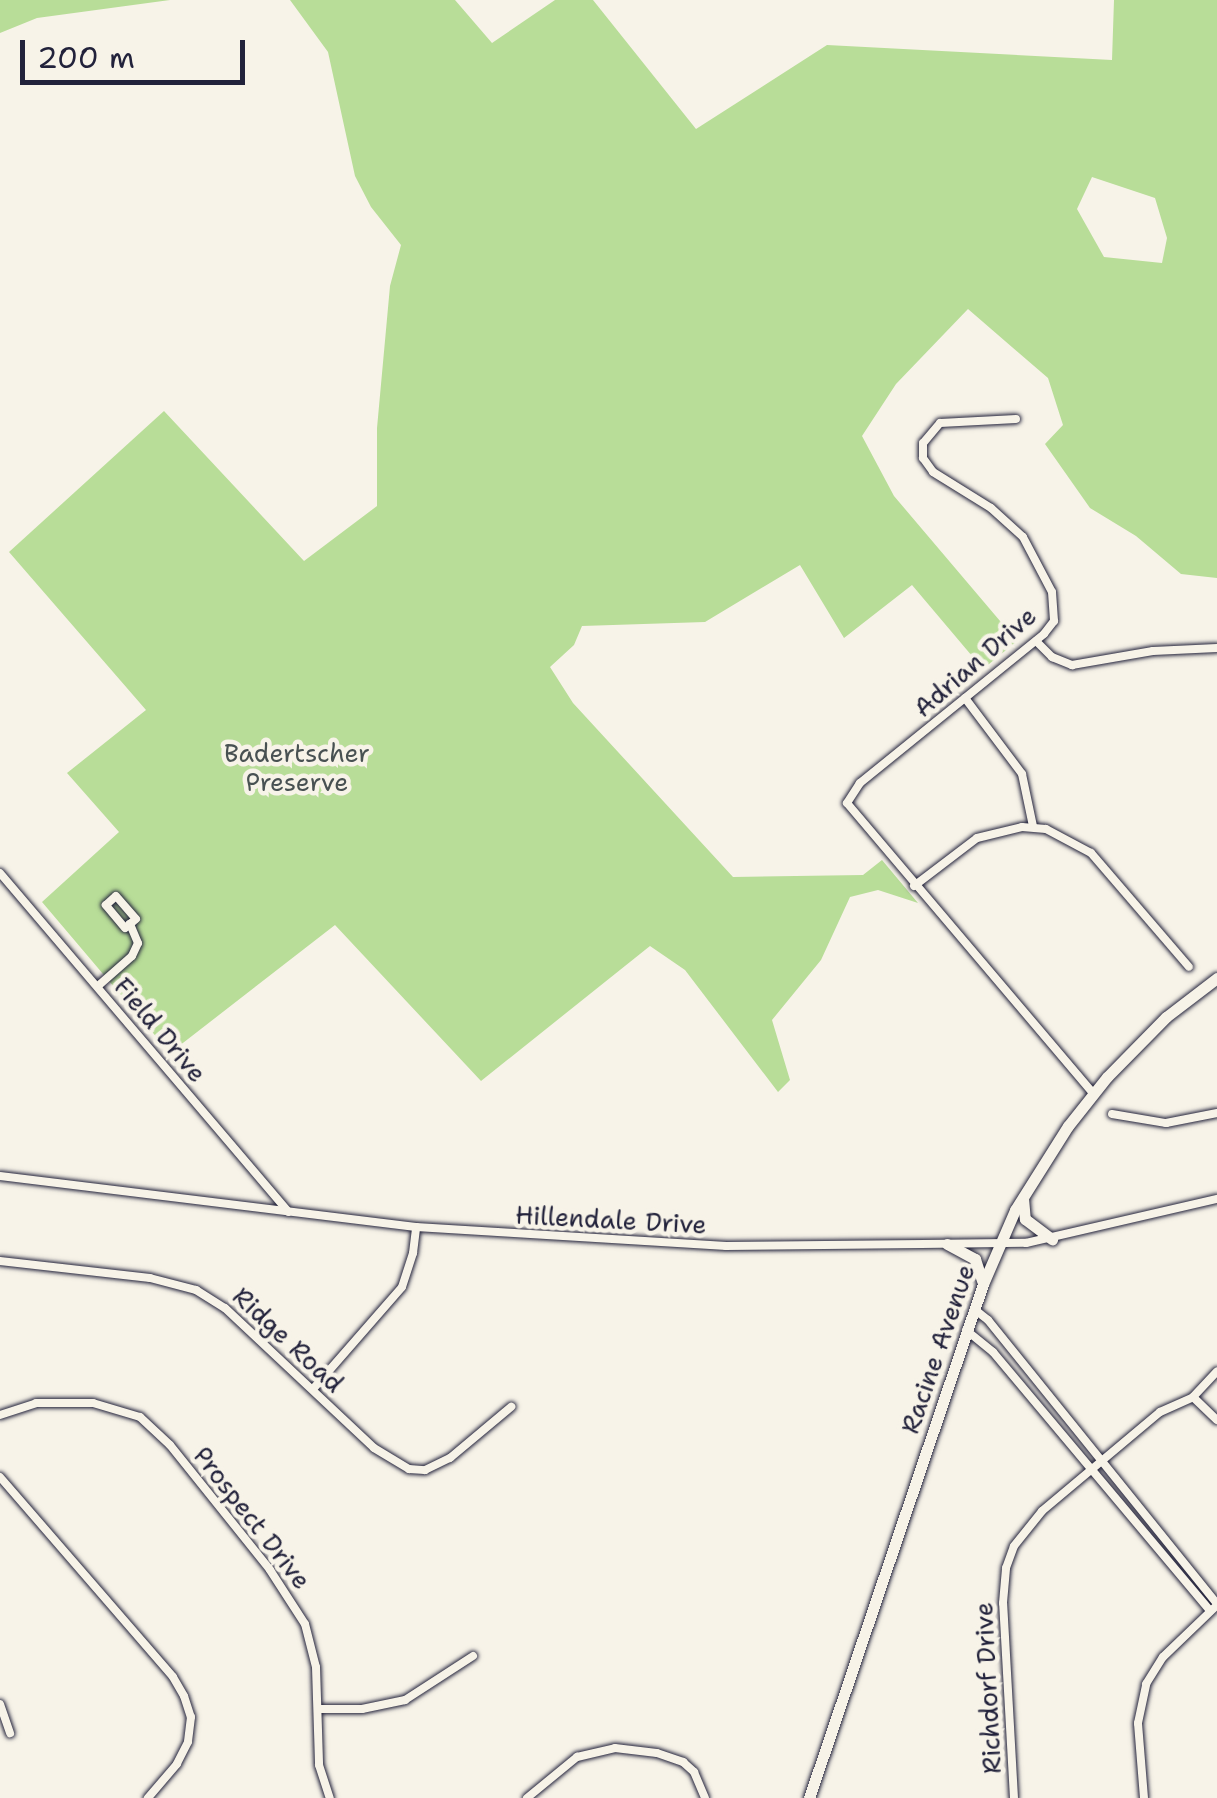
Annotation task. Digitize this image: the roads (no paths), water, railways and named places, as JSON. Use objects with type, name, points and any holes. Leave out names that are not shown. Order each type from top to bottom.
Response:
[{"type":"main road","name":"Racine Avenue","points":[[809,1798],[998,1245],[1023,1196],[1094,1093],[1150,1031],[1217,978]]},
{"type":"main road","points":[[1023,1196],[1025,1218],[1052,1239]]},
{"type":"main road","points":[[947,1244],[975,1259],[982,1284]]},
{"type":"street","name":"Adrian Drive","points":[[914,886],[846,799],[860,782],[1036,641],[1054,621],[1056,604],[1029,546],[1000,514],[933,472],[921,452],[926,436],[940,423],[1016,418]]},
{"type":"street","points":[[1036,641],[1052,658],[1072,665],[1153,651],[1217,648]]},
{"type":"street","points":[[965,698],[1022,774],[1033,826]]},
{"type":"street","points":[[1094,1093],[914,886],[977,838],[1033,826],[1070,838],[1091,853],[1189,967]]},
{"type":"street","name":"Field Drive","points":[[0,873],[289,1212]]},
{"type":"street","points":[[98,986],[132,956],[138,943],[130,924]]},
{"type":"street","points":[[1112,1114],[1166,1123],[1217,1113]]},
{"type":"street","name":"Hillendale Drive","points":[[0,1176],[416,1227],[658,1244],[998,1245],[1052,1239],[1217,1198]]},
{"type":"street","points":[[314,1389],[402,1286],[414,1254],[416,1227]]},
{"type":"street","name":"Ridge Road","points":[[0,1261],[150,1278],[196,1290],[224,1308],[384,1455],[418,1471],[450,1458],[511,1407]]},
{"type":"street","points":[[974,1309],[988,1320],[1215,1607]]},
{"type":"street","points":[[966,1330],[983,1341],[1215,1607]]},
{"type":"street","name":"Richdorf Drive","points":[[1014,1798],[1002,1603],[1006,1568],[1026,1528],[1090,1468],[1160,1412],[1193,1397],[1217,1371]]},
{"type":"street","points":[[1193,1397],[1217,1420]]},
{"type":"street","name":"Prospect Drive","points":[[0,1415],[36,1403],[72,1401],[125,1410],[148,1422],[292,1601],[313,1650],[319,1765],[330,1798]]},
{"type":"street","points":[[0,1476],[173,1677],[184,1696],[190,1718],[188,1742],[177,1764],[148,1798]]},
{"type":"street","points":[[1144,1798],[1138,1735],[1142,1695],[1162,1658],[1215,1607]]},
{"type":"street","points":[[319,1709],[362,1709],[405,1700],[472,1656]]},
{"type":"street","points":[[0,1704],[10,1733]]},
{"type":"street","points":[[527,1798],[577,1757],[615,1748],[657,1753],[683,1762],[694,1772],[705,1798]]},
{"type":"park label","name":"Badertscher Preserve","points":[[297,768]]}]
